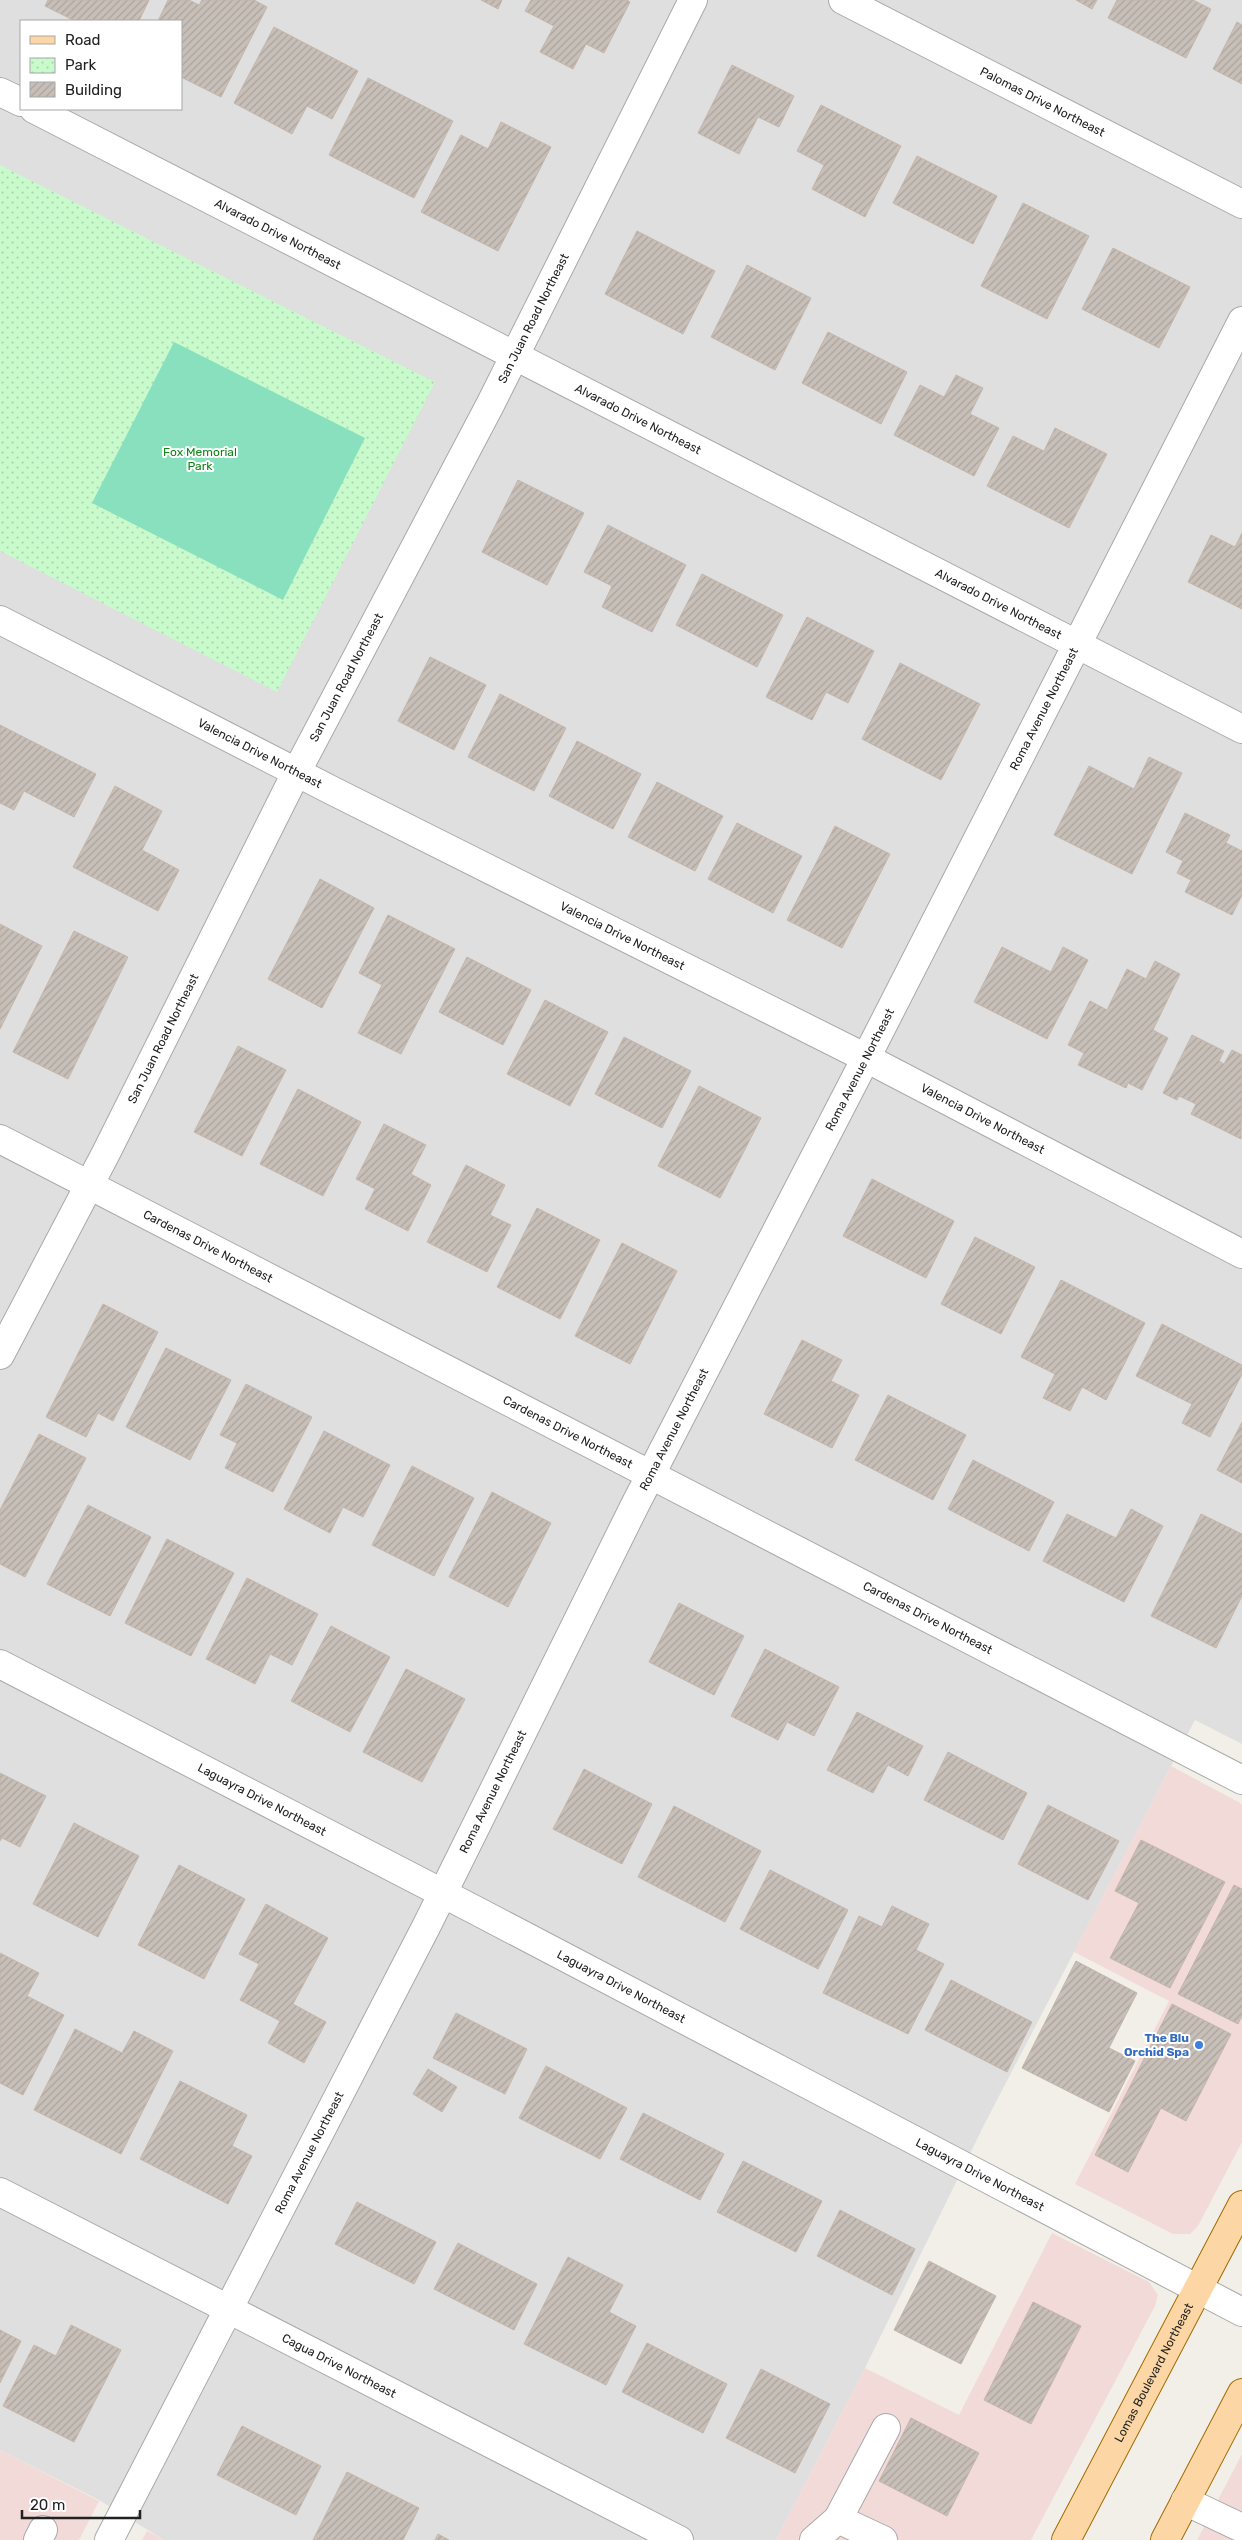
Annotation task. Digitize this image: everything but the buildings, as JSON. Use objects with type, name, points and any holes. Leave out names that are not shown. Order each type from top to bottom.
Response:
[{"type":"main road","name":"Lomas Boulevard Northeast","points":[[1066,2540],[1242,2205]]},
{"type":"main road","points":[[1165,2540],[1242,2393]]},
{"type":"street","name":"San Juan Road Northeast","points":[[0,1355],[90,1184],[296,773],[515,355],[693,0]]},
{"type":"street","name":"Palomas Drive Northeast","points":[[843,0],[1242,204]]},
{"type":"street","points":[[0,92],[20,102]]},
{"type":"street","name":"Alvarado Drive Northeast","points":[[36,110],[1242,729]]},
{"type":"street","name":"Roma Avenue Northeast","points":[[109,2540],[443,1893],[650,1475],[866,1058],[1242,321]]},
{"type":"street","name":"Valencia Drive Northeast","points":[[0,620],[296,773],[866,1058],[1242,1254]]},
{"type":"street","name":"Cardenas Drive Northeast","points":[[0,1138],[1242,1780]]},
{"type":"street","name":"Laguayra Drive Northeast","points":[[0,1664],[443,1893],[1242,2312]]},
{"type":"street","name":"Cagua Drive Northeast","points":[[0,2192],[230,2308],[679,2540]]},
{"type":"street","points":[[814,2540],[838,2518],[886,2428]]},
{"type":"street","points":[[1185,2501],[1242,2528]]},
{"type":"street","points":[[838,2518],[883,2540]]},
{"type":"shaded area","points":[[0,0],[1242,0],[1242,1744],[1195,1720],[985,2123],[865,2368],[776,2540],[164,2540],[99,2500],[0,2450]]},
{"type":"shaded area","points":[[1171,1766],[1242,1804],[1242,2142],[1198,2226],[1190,2234],[1173,2234],[1075,2184],[1169,2001],[1074,1952]]},
{"type":"shaded area","points":[[1052,2233],[1149,2282],[1158,2295],[1155,2306],[1031,2540],[776,2540],[865,2368],[959,2415]]},
{"type":"shaded area","points":[[0,2450],[99,2501],[79,2540],[0,2540]]},
{"type":"shaded area","points":[[1242,2454],[1242,2540],[1197,2540]]},
{"type":"shaded area","points":[[147,2531],[155,2535],[164,2540],[142,2540]]},
{"type":"green space","name":"Fox Memorial Park","points":[[0,165],[435,382],[277,692],[0,551]]},
{"type":"green space","points":[[174,342],[365,438],[283,600],[92,503]]},
{"type":"place","name":"The Blu Orchid Spa","points":[[1199,2045]]}]
